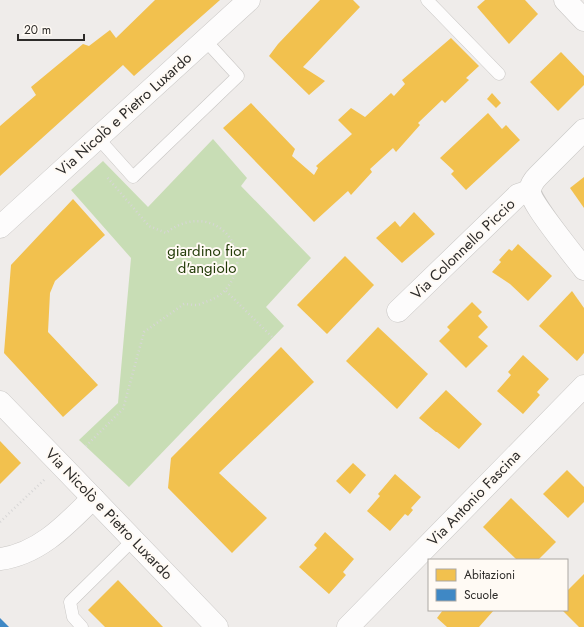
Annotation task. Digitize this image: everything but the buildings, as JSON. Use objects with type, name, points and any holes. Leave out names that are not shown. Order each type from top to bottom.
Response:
[{"type":"street","name":"Via Nicolò e Pietro Luxardo","points":[[0,227],[249,0]]},
{"type":"street","points":[[565,0],[584,20]]},
{"type":"street","name":"Via Colonnello Piccio","points":[[584,130],[538,176],[532,184],[530,191],[536,205],[584,269]]},
{"type":"street","name":"Via Colonnello Piccio","points":[[398,311],[518,195],[530,191]]},
{"type":"street","name":"Via Antonio Fascina","points":[[348,627],[584,386]]},
{"type":"street","name":"Via Nicolò e Pietro Luxardo","points":[[0,402],[217,627]]},
{"type":"street","points":[[0,559],[11,557],[37,547],[58,531],[92,498]]},
{"type":"lane","points":[[427,0],[499,74]]},
{"type":"lane","points":[[98,138],[133,177],[238,76],[205,40]]},
{"type":"lane","points":[[82,627],[73,617],[70,602],[133,540]]},
{"type":"path","points":[[86,446],[123,409],[144,332],[184,304],[198,305],[215,299],[226,291],[235,274],[238,254],[228,236],[217,225],[208,222],[185,222],[166,233],[149,226],[103,172]]},
{"type":"path","points":[[226,291],[273,338]]},
{"type":"path","points":[[0,522],[48,476]]},
{"type":"green space","name":"giardino fior d'angiolo","points":[[213,139],[247,178],[241,186],[311,258],[266,307],[284,326],[129,487],[79,440],[118,403],[131,258],[71,190],[103,161],[148,207]]}]
